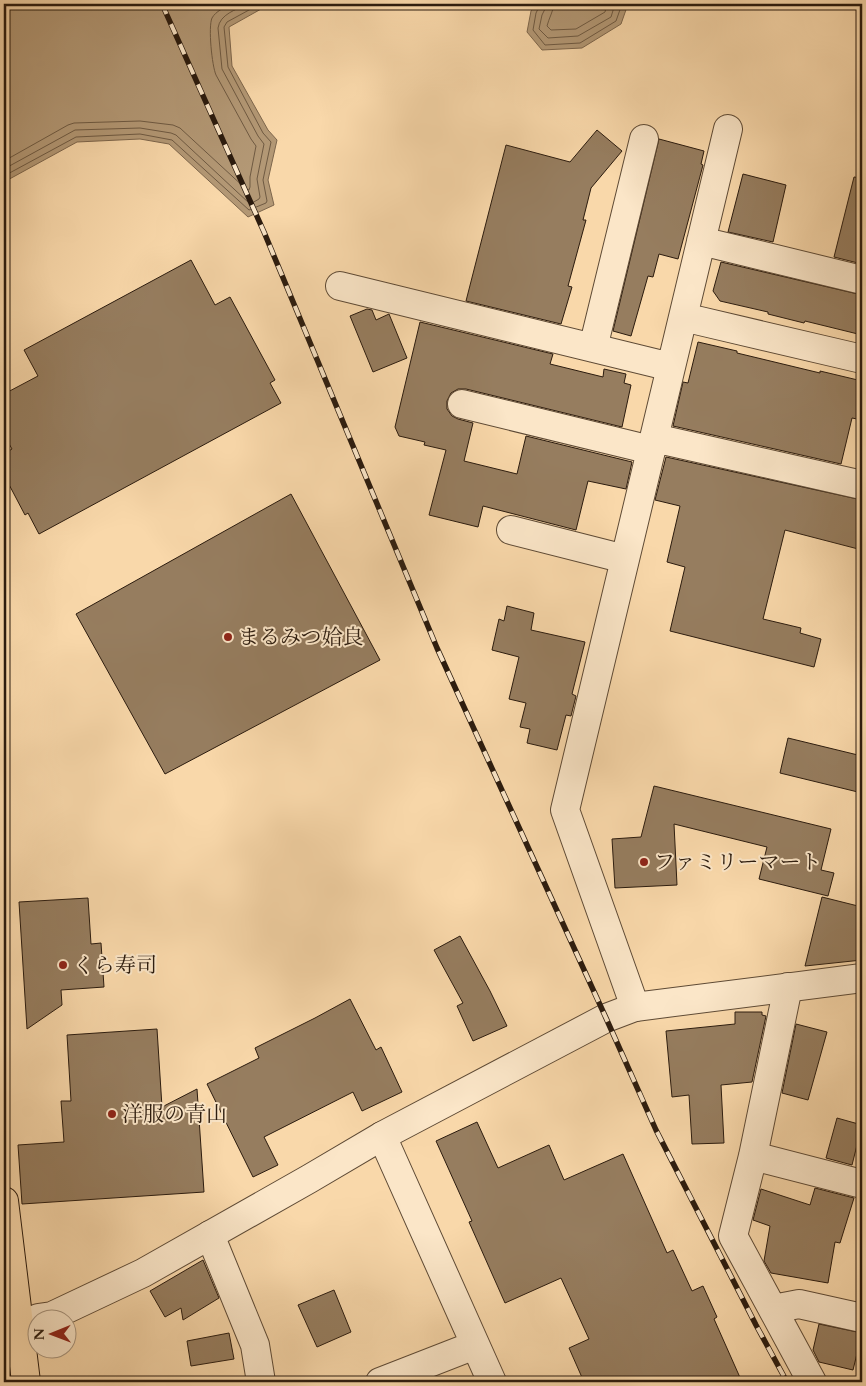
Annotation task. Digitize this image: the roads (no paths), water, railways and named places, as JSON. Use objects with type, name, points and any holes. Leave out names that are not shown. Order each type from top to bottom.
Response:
[{"type":"highway","points":[[4,1201],[25,1321],[26,1382]]},
{"type":"street","points":[[635,1007],[565,810],[728,129]]},
{"type":"street","points":[[593,348],[644,139]]},
{"type":"street","points":[[701,241],[862,280]]},
{"type":"street","points":[[340,286],[671,367]]},
{"type":"street","points":[[683,318],[862,359]]},
{"type":"street","points":[[462,404],[652,444],[862,484]]},
{"type":"street","points":[[511,530],[625,559]]},
{"type":"street","points":[[25,1321],[52,1316],[134,1277],[382,1136],[606,1018],[635,1007],[862,978]]},
{"type":"street","points":[[788,987],[753,1156],[733,1236],[812,1382]]},
{"type":"street","points":[[382,1136],[492,1382]]},
{"type":"street","points":[[753,1156],[862,1184]]},
{"type":"street","points":[[210,1235],[255,1345],[260,1382]]},
{"type":"street","points":[[772,1309],[799,1304],[862,1318]]},
{"type":"street","points":[[380,1382],[475,1345]]},
{"type":"water","points":[[4,4],[270,4],[229,27],[232,66],[268,130],[277,140],[268,180],[274,205],[248,217],[169,144],[140,139],[77,142],[4,182]]},
{"type":"water","points":[[536,4],[628,4],[621,24],[582,48],[542,50],[527,32],[531,11]]},
{"type":"railway","points":[[162,4],[264,232],[437,648],[656,1130],[787,1382]]},
{"type":"place","name":"まるみつ姶良","points":[[228,637]]},
{"type":"place","name":"ファミリーマート","points":[[644,862]]},
{"type":"place","name":"くら寿司","points":[[63,965]]},
{"type":"place","name":"洋服の青山","points":[[112,1114]]}]
